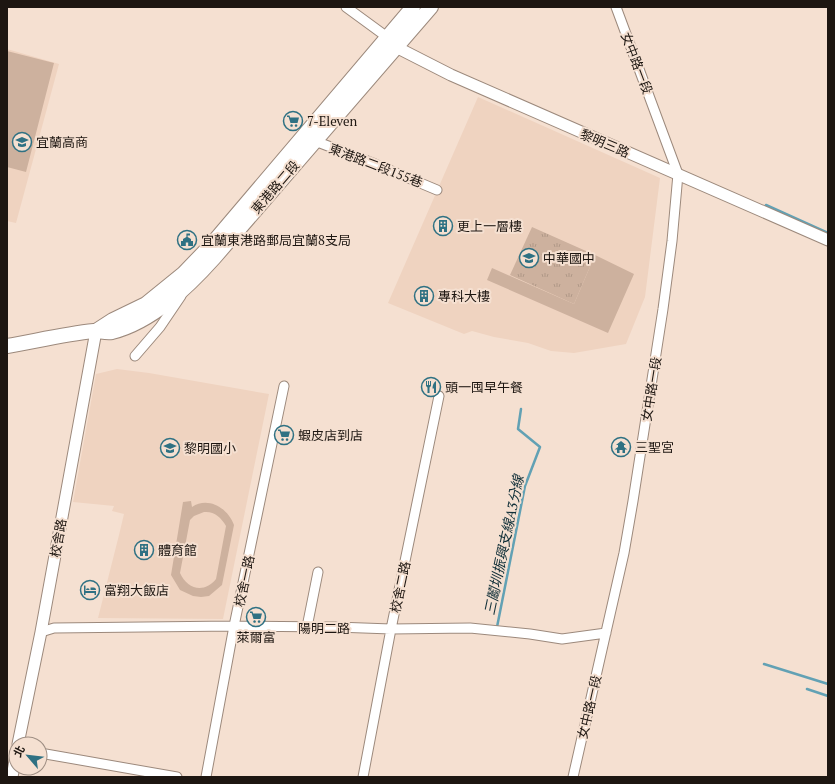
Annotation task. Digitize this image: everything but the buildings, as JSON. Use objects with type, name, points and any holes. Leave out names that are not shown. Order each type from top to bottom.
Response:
[{"type":"main road","name":"東港路二段","points":[[7,346],[96,331],[111,332],[141,320],[163,306],[187,287],[315,142],[391,42],[413,7]]},
{"type":"main road","name":"東港路二段","points":[[96,331],[146,304],[183,274],[211,245],[391,42],[431,7]]},
{"type":"street","points":[[346,7],[391,42]]},
{"type":"street","name":"女中路一段","points":[[573,777],[624,553],[663,309],[672,241],[678,174],[616,7]]},
{"type":"street","name":"黎明三路","points":[[391,42],[452,75],[828,240]]},
{"type":"street","name":"東港路二段155巷","points":[[315,142],[375,164],[438,190]]},
{"type":"street","points":[[136,356],[160,328],[187,287]]},
{"type":"street","name":"校舍路","points":[[20,736],[41,632],[96,331]]},
{"type":"street","name":"校舍一路","points":[[206,777],[234,626],[284,386]]},
{"type":"street","name":"校舍二路","points":[[363,777],[391,629],[439,396]]},
{"type":"street","points":[[307,627],[318,572]]},
{"type":"street","name":"陽明二路","points":[[41,632],[54,628],[234,626],[391,629],[470,628],[562,639],[606,633]]},
{"type":"street","points":[[48,754],[177,777]]},
{"type":"shaded area","name":"宜蘭高商","points":[[7,49],[59,64],[16,223],[7,221]]},
{"type":"shaded area","name":"中華國中","points":[[478,97],[660,178],[645,297],[626,344],[574,353],[551,351],[528,343],[494,337],[472,331],[464,334],[388,303]]},
{"type":"shaded area","name":"黎明國小","points":[[117,369],[149,373],[269,394],[223,619],[98,618],[124,514],[112,511],[114,506],[73,502],[96,374]]},
{"type":"green space","name":"宜蘭高商","points":[[7,51],[54,63],[26,172],[7,167]]},
{"type":"green space","points":[[532,227],[595,255],[574,304],[510,275]]},
{"type":"green space","points":[[595,255],[634,274],[608,333],[487,280],[492,268],[574,304]]},
{"type":"green space","points":[[191,501],[192,507],[198,504],[211,503],[227,513],[234,525],[222,585],[209,596],[193,596],[180,590],[171,575],[183,502]],"holes":[[[208,512],[217,515],[226,526],[216,579],[206,587],[196,588],[187,583],[180,573],[190,520],[194,516]]]},
{"type":"waterway","name":"三鬮圳振興支線A3分線","points":[[765,207],[766,205],[828,233]]},
{"type":"waterway","name":"三鬮圳振興支線A3分線","points":[[497,627],[525,486],[540,447],[518,429],[521,409]]},
{"type":"waterway","points":[[764,664],[828,684]]},
{"type":"waterway","points":[[807,689],[828,696]]},
{"type":"place","name":"7-Eleven","points":[[293,121]]},
{"type":"place","name":"宜蘭高商","points":[[22,142]]},
{"type":"place","name":"更上一層樓","points":[[443,226]]},
{"type":"place","name":"宜蘭東港路郵局宜蘭8支局","points":[[187,240]]},
{"type":"place","name":"中華國中","points":[[529,258]]},
{"type":"place","name":"專科大樓","points":[[424,296]]},
{"type":"place","name":"頭一囤早午餐","points":[[431,387]]},
{"type":"place","name":"蝦皮店到店","points":[[284,435]]},
{"type":"place","name":"三聖宮","points":[[621,447]]},
{"type":"place","name":"黎明國小","points":[[170,448]]},
{"type":"place","name":"體育館","points":[[144,550]]},
{"type":"place","name":"富翔大飯店","points":[[90,590]]},
{"type":"place","name":"萊爾富","points":[[256,617]]}]
